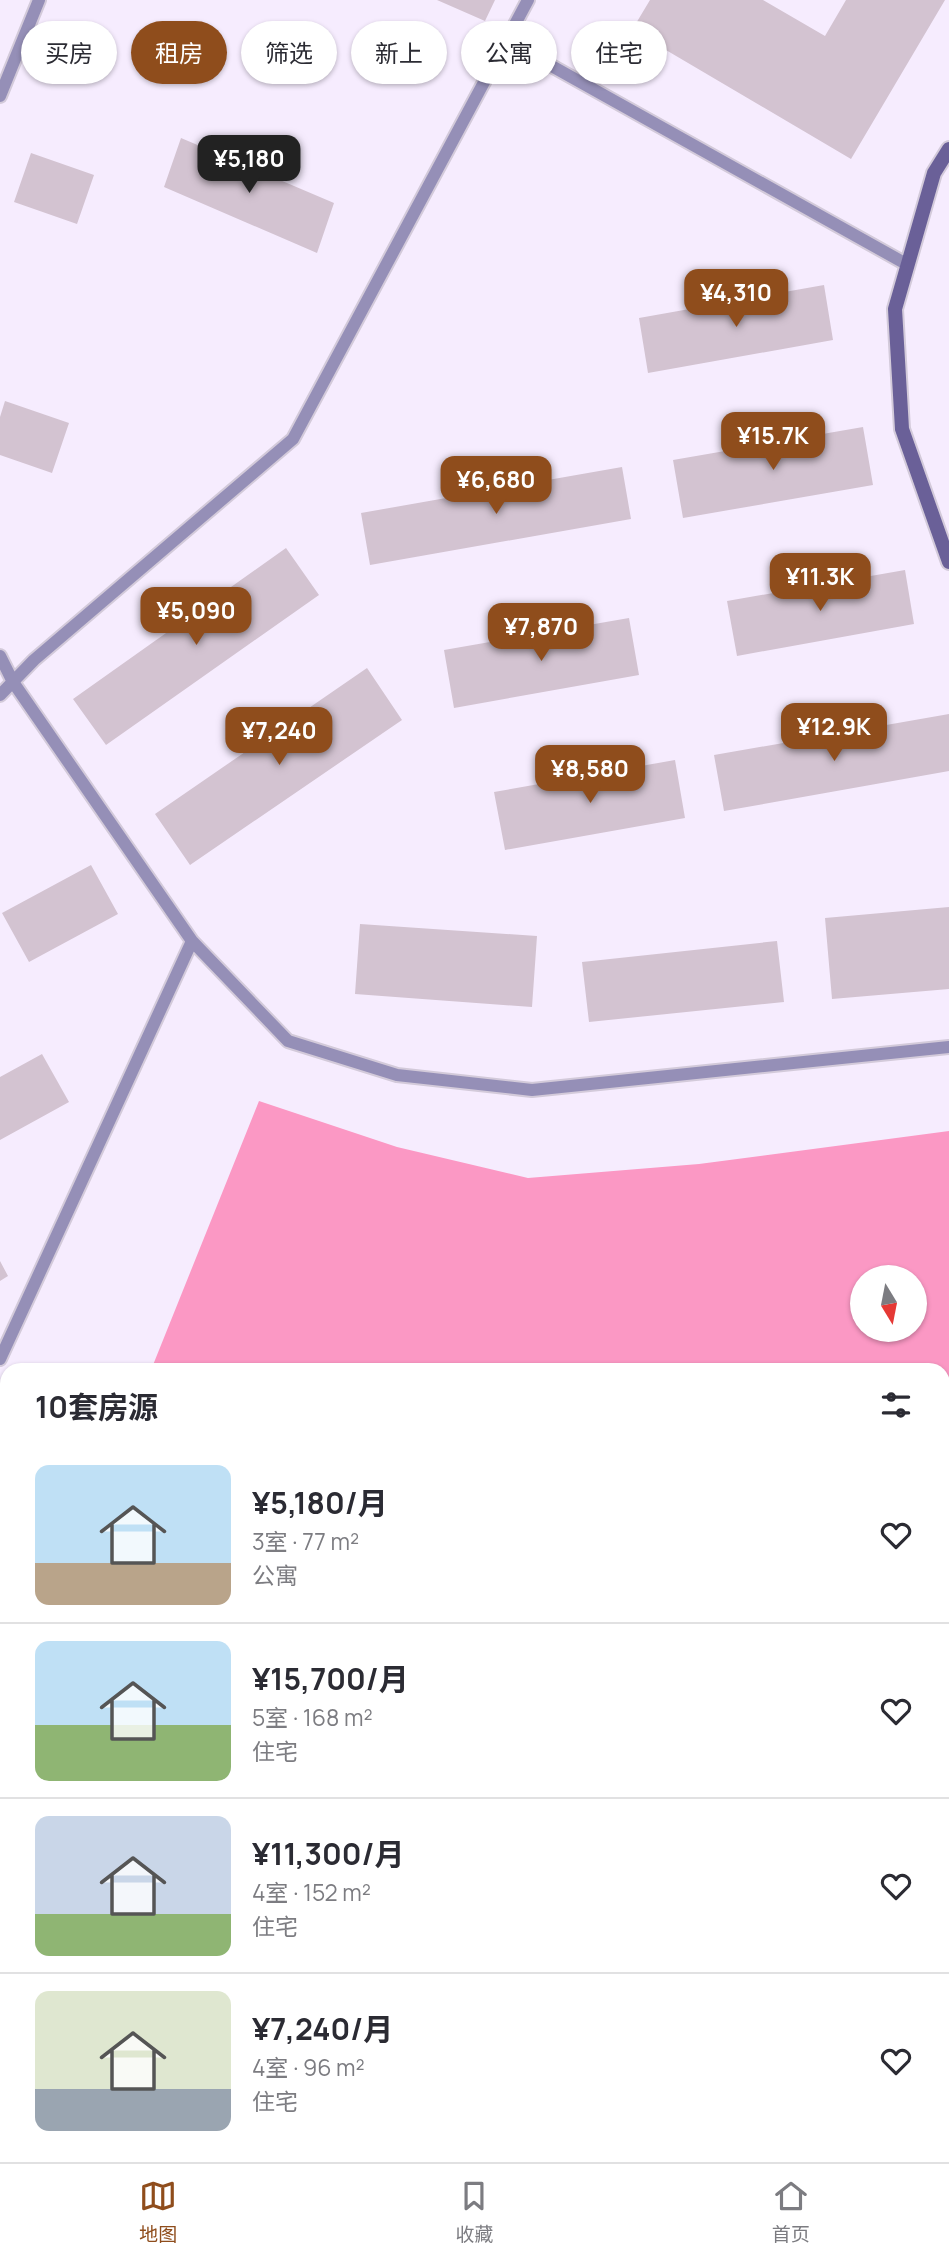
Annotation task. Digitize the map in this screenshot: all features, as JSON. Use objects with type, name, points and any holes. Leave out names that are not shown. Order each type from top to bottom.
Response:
[{"type":"street","points":[[949,149],[934,173],[895,309],[902,429],[949,562]]},
{"type":"lane","points":[[0,96],[39,0]]},
{"type":"lane","points":[[516,21],[528,0]]},
{"type":"lane","points":[[557,69],[908,265]]},
{"type":"lane","points":[[0,695],[34,660],[293,439],[482,84]]},
{"type":"lane","points":[[0,656],[13,682],[192,941],[288,1041],[397,1074],[532,1090],[949,1047]]},
{"type":"lane","points":[[0,1359],[192,941]]},
{"type":"shaded area","points":[[259,1101],[397,1147],[528,1178],[699,1164],[949,1131],[949,1363],[154,1363]]},
{"type":"building","points":[[437,0],[495,0],[485,21]]},
{"type":"building","points":[[650,0],[763,0],[825,36],[846,0],[945,0],[851,159],[667,51],[667,21],[637,21]]},
{"type":"building","points":[[181,138],[334,203],[317,253],[164,187]]},
{"type":"building","points":[[31,153],[94,175],[77,224],[14,202]]},
{"type":"building","points":[[824,285],[833,340],[648,373],[639,318]]},
{"type":"building","points":[[5,401],[69,423],[52,473],[0,455],[0,417]]},
{"type":"building","points":[[863,427],[873,485],[683,518],[673,460]]},
{"type":"building","points":[[622,467],[631,519],[370,565],[361,513]]},
{"type":"building","points":[[286,548],[319,595],[106,745],[73,699]]},
{"type":"building","points":[[905,570],[914,624],[737,656],[727,601]]},
{"type":"building","points":[[629,618],[639,675],[454,708],[444,650]]},
{"type":"building","points":[[367,668],[402,720],[190,865],[155,814]]},
{"type":"building","points":[[949,714],[949,771],[724,811],[714,755]]},
{"type":"building","points":[[675,760],[685,818],[505,850],[494,792]]},
{"type":"building","points":[[91,865],[118,914],[29,962],[2,913]]},
{"type":"building","points":[[949,907],[949,989],[832,999],[825,918]]},
{"type":"building","points":[[360,924],[537,936],[532,1007],[355,994]]},
{"type":"building","points":[[777,941],[784,1002],[589,1022],[582,962]]},
{"type":"building","points":[[42,1054],[69,1102],[0,1140],[0,1077]]},
{"type":"building","points":[[0,1261],[8,1276],[0,1281]]}]
